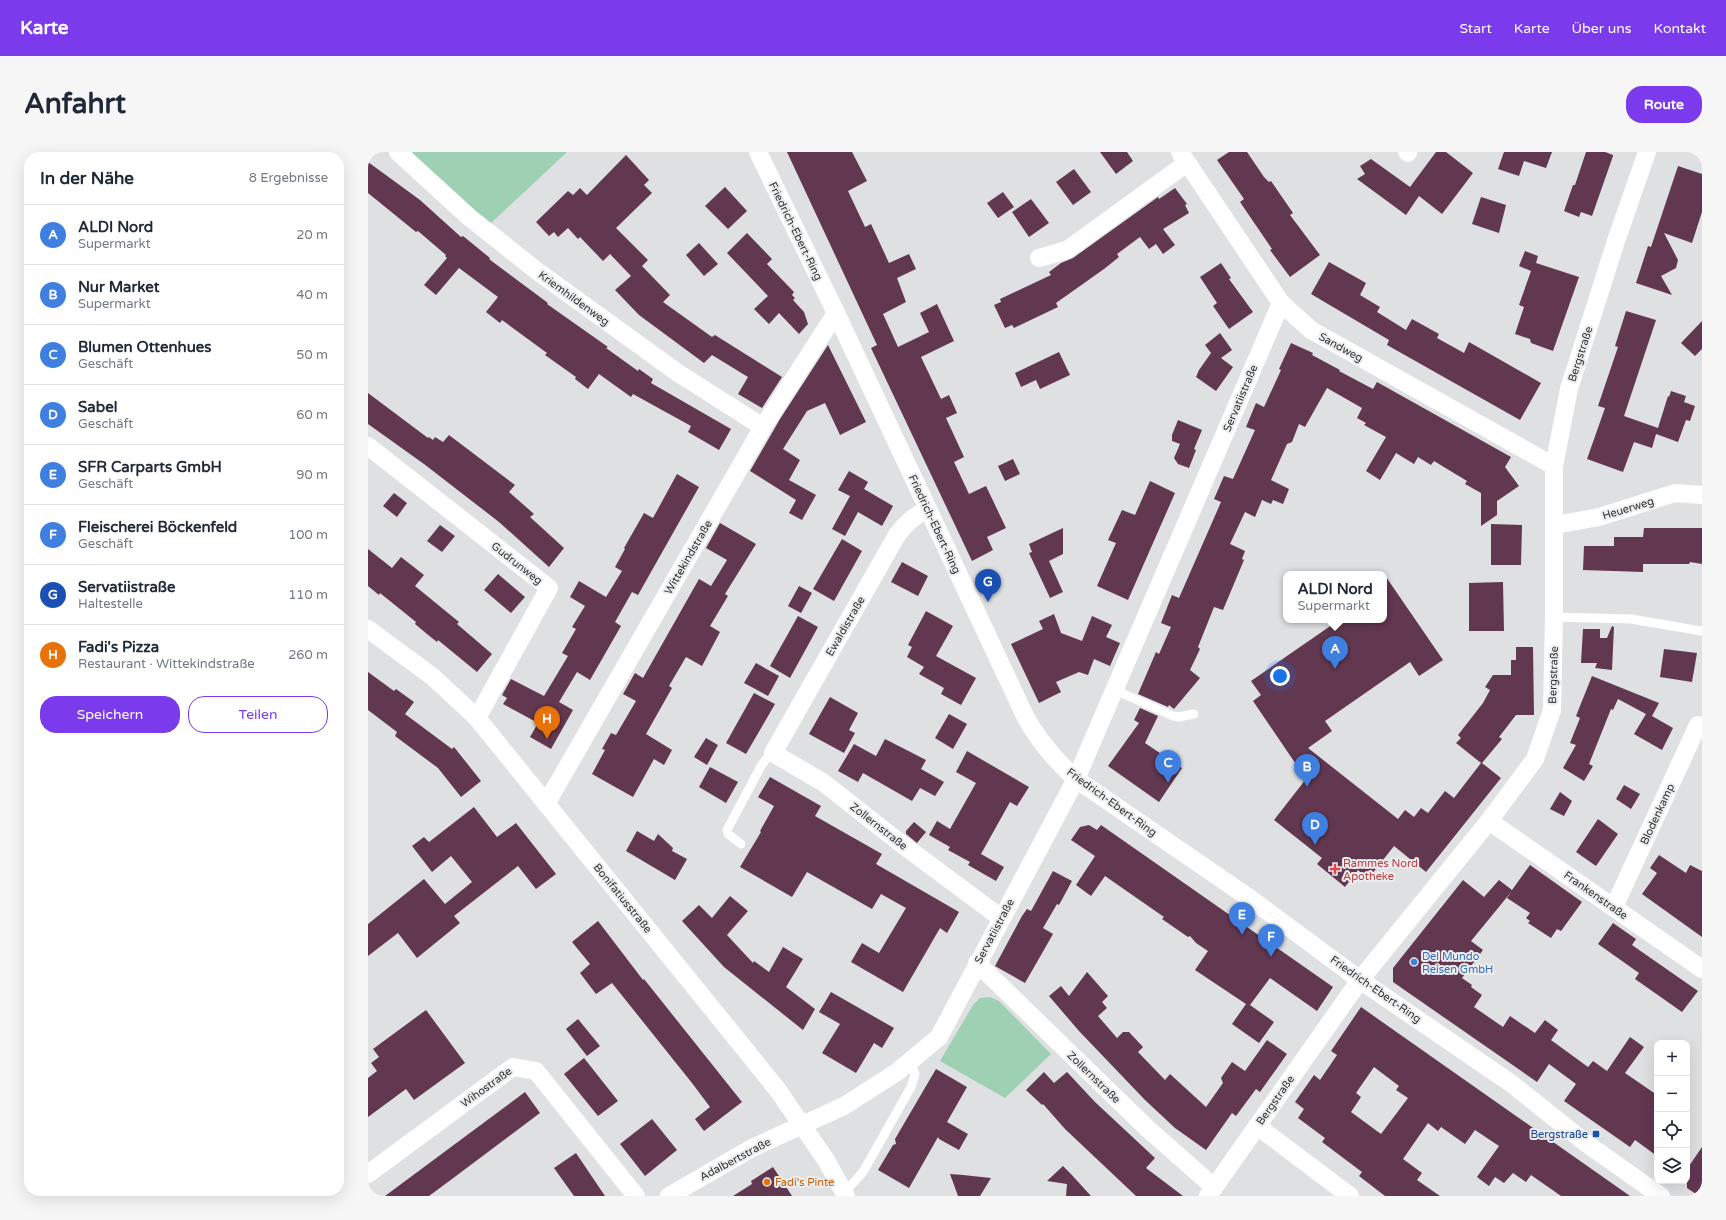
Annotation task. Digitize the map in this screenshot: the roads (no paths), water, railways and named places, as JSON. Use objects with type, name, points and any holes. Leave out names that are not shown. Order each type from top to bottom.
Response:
[{"type":"street","name":"Kriemhildenweg","points":[[398,152],[469,217],[537,271],[678,373],[763,427]]},
{"type":"street","name":"Friedrich-Ebert-Ring","points":[[758,152],[836,313],[1032,728],[1046,749],[1076,779],[1255,902],[1360,980],[1512,1084],[1581,1140],[1661,1196]]},
{"type":"street","name":"Bergstraße","points":[[1211,1191],[1360,980],[1489,821],[1535,759],[1552,710],[1555,526],[1554,466],[1569,389],[1616,241],[1648,152]]},
{"type":"street","name":"Sandweg","points":[[1040,258],[1067,250],[1184,158],[1281,303],[1311,330],[1554,466]]},
{"type":"street","name":"Servatiistraße","points":[[803,1125],[844,1106],[876,1087],[939,1037],[1076,779],[1281,303]]},
{"type":"street","name":"Wittekindstraße","points":[[546,804],[763,427],[836,313]]},
{"type":"street","name":"Gudrunweg","points":[[368,446],[549,588],[477,718]]},
{"type":"street","name":"Heuerweg","points":[[1555,526],[1599,517],[1675,493],[1702,495]]},
{"type":"street","name":"Ewaldistraße","points":[[773,753],[897,535],[907,522],[928,509]]},
{"type":"street","name":"Bonifatiusstraße","points":[[368,629],[433,676],[477,718],[778,1089],[826,1160],[845,1195]]},
{"type":"street","name":"Blodenkamp","points":[[1614,907],[1698,725],[1702,727]]},
{"type":"street","name":"Zollernstraße","points":[[773,753],[824,783],[898,842],[1001,918]]},
{"type":"street","name":"Frankenstraße","points":[[1489,821],[1702,969]]},
{"type":"street","name":"Zollernstraße","points":[[977,963],[1211,1191]]},
{"type":"street","name":"Wihostraße","points":[[368,1174],[513,1067],[536,1070],[636,1196]]},
{"type":"street","name":"Adalbertstraße","points":[[668,1196],[752,1148],[803,1125]]},
{"type":"street","points":[[1257,1126],[1350,1196]]},
{"type":"lane","points":[[1554,617],[1631,619],[1702,631]]},
{"type":"lane","points":[[1115,690],[1173,716],[1194,714]]},
{"type":"lane","points":[[741,844],[728,834],[727,830],[761,766],[773,753]]},
{"type":"lane","points":[[845,1195],[863,1172],[911,1087],[915,1074],[910,1061]]},
{"type":"place","name":"Servatiistraße","points":[[988,602]]},
{"type":"place","name":"ALDI Nord","points":[[1335,669]]},
{"type":"place","name":"Fadi's Pizza","points":[[547,739]]},
{"type":"place","name":"Blumen Ottenhues","points":[[1168,783]]},
{"type":"place","name":"Nur Market","points":[[1307,787]]},
{"type":"place","name":"Sabel","points":[[1315,845]]},
{"type":"place","name":"Rammes Nord Apotheke","points":[[1335,869]]},
{"type":"place","name":"SFR Carparts GmbH","points":[[1242,935]]},
{"type":"place","name":"Fleischerei Böckenfeld","points":[[1271,957]]},
{"type":"place","name":"Del Mundo Reisen GmbH","points":[[1414,962]]},
{"type":"place","name":"Bergstraße","points":[[1596,1134]]},
{"type":"place","name":"Fadi's Pinte","points":[[767,1182]]}]
